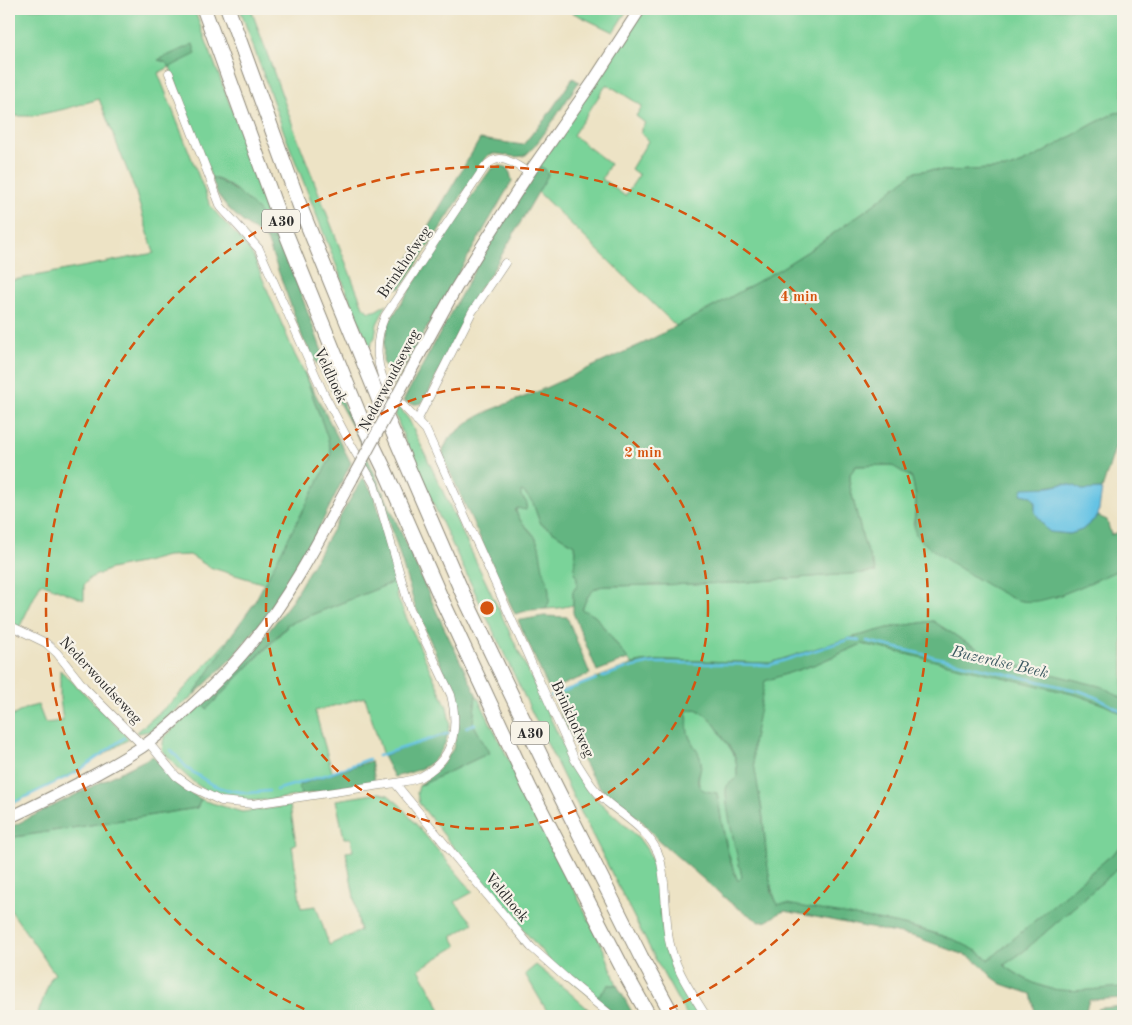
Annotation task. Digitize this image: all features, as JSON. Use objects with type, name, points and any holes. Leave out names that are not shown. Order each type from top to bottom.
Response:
[{"type":"highway","name":"A30","points":[[204,9],[279,216],[366,431],[529,787],[649,1016]]},
{"type":"highway","name":"A30","points":[[228,9],[305,218],[378,400],[462,592],[550,777],[673,1016]]},
{"type":"street","name":"Nederwoudseweg","points":[[9,818],[95,775],[146,744],[199,699],[254,640],[299,576],[456,288],[529,172],[592,83],[640,9]]},
{"type":"street","name":"Veldhoek","points":[[146,744],[176,776],[190,786],[221,800],[253,804],[395,783],[420,777],[436,766],[445,756],[453,740],[456,724],[451,695],[410,609],[374,484],[323,392],[259,249],[221,207],[169,73]]},
{"type":"street","name":"Brinkhofweg","points":[[529,172],[502,159],[494,159],[488,163],[383,321],[378,338],[378,363],[390,392],[426,430],[575,760],[590,784],[606,802],[634,822],[659,854],[663,870],[670,941],[686,982],[706,1016]]},
{"type":"street","points":[[417,421],[472,312],[505,263]]},
{"type":"street","name":"Nederwoudseweg","points":[[9,625],[46,643],[57,653],[84,687],[146,744]]},
{"type":"street","name":"Veldhoek","points":[[395,783],[456,859],[532,947],[612,1016]]},
{"type":"green space","points":[[9,9],[194,9],[281,240],[267,240],[267,227],[253,206],[236,190],[222,181],[211,177],[170,67],[158,73],[210,205],[253,256],[304,372],[331,451],[330,459],[265,584],[209,567],[190,555],[167,556],[110,569],[90,578],[84,585],[84,600],[41,583],[19,628],[9,622],[9,281],[154,253],[134,187],[99,99],[32,116],[9,116]],"holes":[[[193,44],[170,67],[165,62],[159,60]]]},
{"type":"green space","points":[[240,9],[251,9],[297,137],[363,307],[369,312],[375,311],[387,304],[377,324],[375,337],[369,348],[285,135]]},
{"type":"green space","points":[[565,9],[628,9],[613,32]]},
{"type":"green space","points":[[641,9],[1123,9],[1123,112],[1115,113],[1037,156],[1009,168],[950,171],[929,170],[914,173],[813,248],[780,269],[676,326],[538,192],[548,175],[539,166]],"holes":[[[607,84],[642,106],[636,116],[645,123],[641,133],[648,141],[631,169],[639,175],[625,196],[602,179],[610,164],[573,135]]]},
{"type":"green space","points":[[193,44],[196,54],[170,67],[165,62],[158,60]]},
{"type":"green space","points":[[573,78],[579,82],[552,123],[528,153],[519,157],[497,154],[488,155],[401,288],[394,288],[480,139],[523,145],[545,119]]},
{"type":"green space","points":[[1123,112],[1123,423],[1102,489],[1082,490],[1075,486],[1064,484],[1040,488],[1022,494],[1031,496],[1035,501],[1035,512],[1050,532],[1070,534],[1082,530],[1098,516],[1107,520],[1111,535],[1123,530],[1123,568],[1073,590],[1045,599],[1022,601],[1013,598],[987,585],[955,565],[918,538],[914,527],[916,501],[912,478],[891,465],[856,466],[850,474],[850,487],[864,543],[876,572],[734,583],[599,587],[590,594],[582,610],[595,616],[628,659],[597,671],[573,613],[573,591],[577,586],[574,568],[576,550],[574,545],[540,523],[533,503],[521,491],[521,496],[527,503],[526,510],[517,508],[515,511],[520,520],[535,537],[539,546],[547,580],[549,602],[546,609],[530,610],[515,614],[443,457],[443,450],[449,438],[473,419],[644,343],[780,269],[873,205],[914,172],[1009,168],[1037,156],[1115,113]]},
{"type":"green space","points":[[500,166],[506,167],[512,181],[393,386],[383,361],[384,344],[389,322],[456,218],[491,169]]},
{"type":"green space","points":[[539,166],[545,169],[548,175],[490,275],[479,289],[427,396],[419,404],[403,401],[492,238]]},
{"type":"green space","points":[[211,177],[234,190],[257,209],[266,223],[267,239],[281,240],[333,381],[362,444],[303,339],[267,240],[228,208],[218,195]]},
{"type":"green space","points":[[304,372],[351,463],[295,577],[232,658],[193,696],[227,644],[227,641],[253,605],[330,459],[331,451],[327,436]]},
{"type":"green space","points":[[392,398],[409,420],[582,783],[596,799],[638,837],[648,851],[655,871],[665,949],[671,967],[699,1016],[687,1016],[579,808],[413,461],[390,401]]},
{"type":"green space","points":[[364,450],[439,617],[476,694],[473,723],[489,753],[419,786],[442,765],[453,749],[458,727],[454,695],[415,606],[381,493],[361,456]]},
{"type":"green space","points":[[892,465],[912,478],[915,501],[913,524],[944,557],[977,579],[1012,598],[1056,597],[1123,568],[1123,699],[1103,687],[1023,667],[993,656],[967,643],[933,621],[888,628],[770,663],[665,660],[632,664],[595,616],[582,611],[590,594],[602,586],[734,583],[876,572],[864,543],[850,487],[850,474],[856,466]]},
{"type":"green space","points":[[363,477],[374,495],[399,580],[286,625],[207,709],[202,703],[251,654],[291,602]]},
{"type":"green space","points":[[521,491],[533,503],[540,523],[574,545],[576,550],[574,568],[577,586],[573,591],[573,605],[546,609],[548,585],[542,567],[538,544],[533,533],[521,520],[516,509],[527,503],[521,496]]},
{"type":"green space","points":[[399,580],[396,595],[447,707],[450,723],[448,732],[383,756],[365,697],[315,711],[333,775],[299,785],[301,795],[263,800],[237,800],[213,794],[191,780],[162,750],[164,737],[202,703],[207,709],[287,627],[286,625]]},
{"type":"green space","points":[[544,616],[567,617],[590,674],[549,690],[518,620]]},
{"type":"green space","points":[[933,621],[967,643],[993,656],[1023,667],[1103,687],[1123,699],[1123,714],[1077,695],[862,644],[816,664],[765,681],[753,744],[753,757],[772,893],[778,905],[787,904],[899,924],[930,932],[955,940],[977,951],[989,960],[1123,845],[1123,864],[1024,951],[1004,965],[1031,982],[1053,989],[1076,991],[1123,987],[1123,998],[1089,1000],[1084,1016],[1036,1016],[1031,994],[1002,984],[970,957],[916,937],[785,911],[767,921],[760,922],[732,904],[657,839],[643,822],[604,792],[592,777],[579,754],[552,695],[642,662],[665,660],[770,663],[888,628]],"holes":[[[696,709],[716,727],[733,752],[736,760],[737,778],[727,786],[726,792],[742,877],[738,881],[727,849],[717,793],[703,789],[698,783],[701,762],[689,736],[686,713],[689,710]]]},
{"type":"green space","points":[[227,641],[227,644],[193,696],[150,731],[137,732],[177,697]]},
{"type":"green space","points":[[862,644],[1077,695],[1123,714],[1123,845],[989,960],[959,942],[943,936],[910,926],[778,905],[773,894],[768,871],[762,810],[754,770],[753,754],[755,730],[764,681],[816,664]]},
{"type":"green space","points":[[60,670],[129,739],[73,773],[9,806],[9,718],[26,708],[38,705],[45,723],[63,721],[60,699]]},
{"type":"green space","points":[[476,694],[605,952],[617,985],[608,985],[594,999],[551,962],[465,862],[419,803],[417,793],[419,786],[489,753],[473,723]]},
{"type":"green space","points":[[696,709],[706,715],[713,723],[732,751],[736,761],[737,778],[727,786],[726,792],[742,877],[738,881],[727,849],[717,793],[705,791],[700,788],[699,784],[701,761],[688,732],[686,713],[689,710]]},
{"type":"green space","points":[[448,732],[445,744],[439,754],[429,764],[416,771],[394,777],[383,756]]},
{"type":"green space","points":[[153,756],[185,790],[201,799],[197,808],[9,838],[9,828]]},
{"type":"green space","points":[[371,761],[375,781],[301,795],[299,785]]},
{"type":"green space","points":[[380,793],[388,795],[399,804],[473,892],[455,902],[473,923],[453,936],[457,946],[419,969],[441,1010],[432,1016],[37,1016],[51,977],[55,974],[9,908],[9,838],[197,808],[201,799],[242,812],[290,806],[296,844],[292,845],[301,908],[316,906],[329,945],[360,931],[346,852],[353,851],[351,838],[344,838],[336,800]]},
{"type":"green space","points":[[1123,864],[1123,987],[1064,991],[1029,981],[1004,965],[1024,951]]},
{"type":"green space","points":[[536,965],[596,1016],[550,1016],[525,974]]},
{"type":"green space","points":[[608,985],[617,985],[634,1016],[618,1016],[594,999]]},
{"type":"green space","points":[[1123,1006],[1123,1016],[1094,1016],[1097,1009]]},
{"type":"water","points":[[1064,484],[1075,486],[1082,490],[1102,489],[1098,516],[1082,530],[1070,534],[1050,532],[1046,529],[1035,512],[1035,501],[1031,496],[1021,494],[1023,488],[1049,487]]},
{"type":"waterway","name":"Buzerdse Beek","points":[[630,668],[651,663],[770,665],[850,639],[859,640]]},
{"type":"waterway","name":"Buzerdse Beek","points":[[867,641],[1080,691],[1096,697],[1123,712]]},
{"type":"waterway","name":"Buzerdse Beek","points":[[602,677],[626,668]]},
{"type":"waterway","name":"Buzerdse Beek","points":[[551,696],[596,679]]},
{"type":"waterway","name":"Buzerdse Beek","points":[[466,727],[475,724]]},
{"type":"waterway","name":"Buzerdse Beek","points":[[378,756],[449,733]]},
{"type":"waterway","name":"Buzerdse Beek","points":[[9,805],[77,772],[124,738]]},
{"type":"waterway","name":"Buzerdse Beek","points":[[171,750],[188,769],[211,784],[224,789],[248,793],[269,791]]},
{"type":"waterway","name":"Buzerdse Beek","points":[[276,790],[329,774],[369,759]]}]
